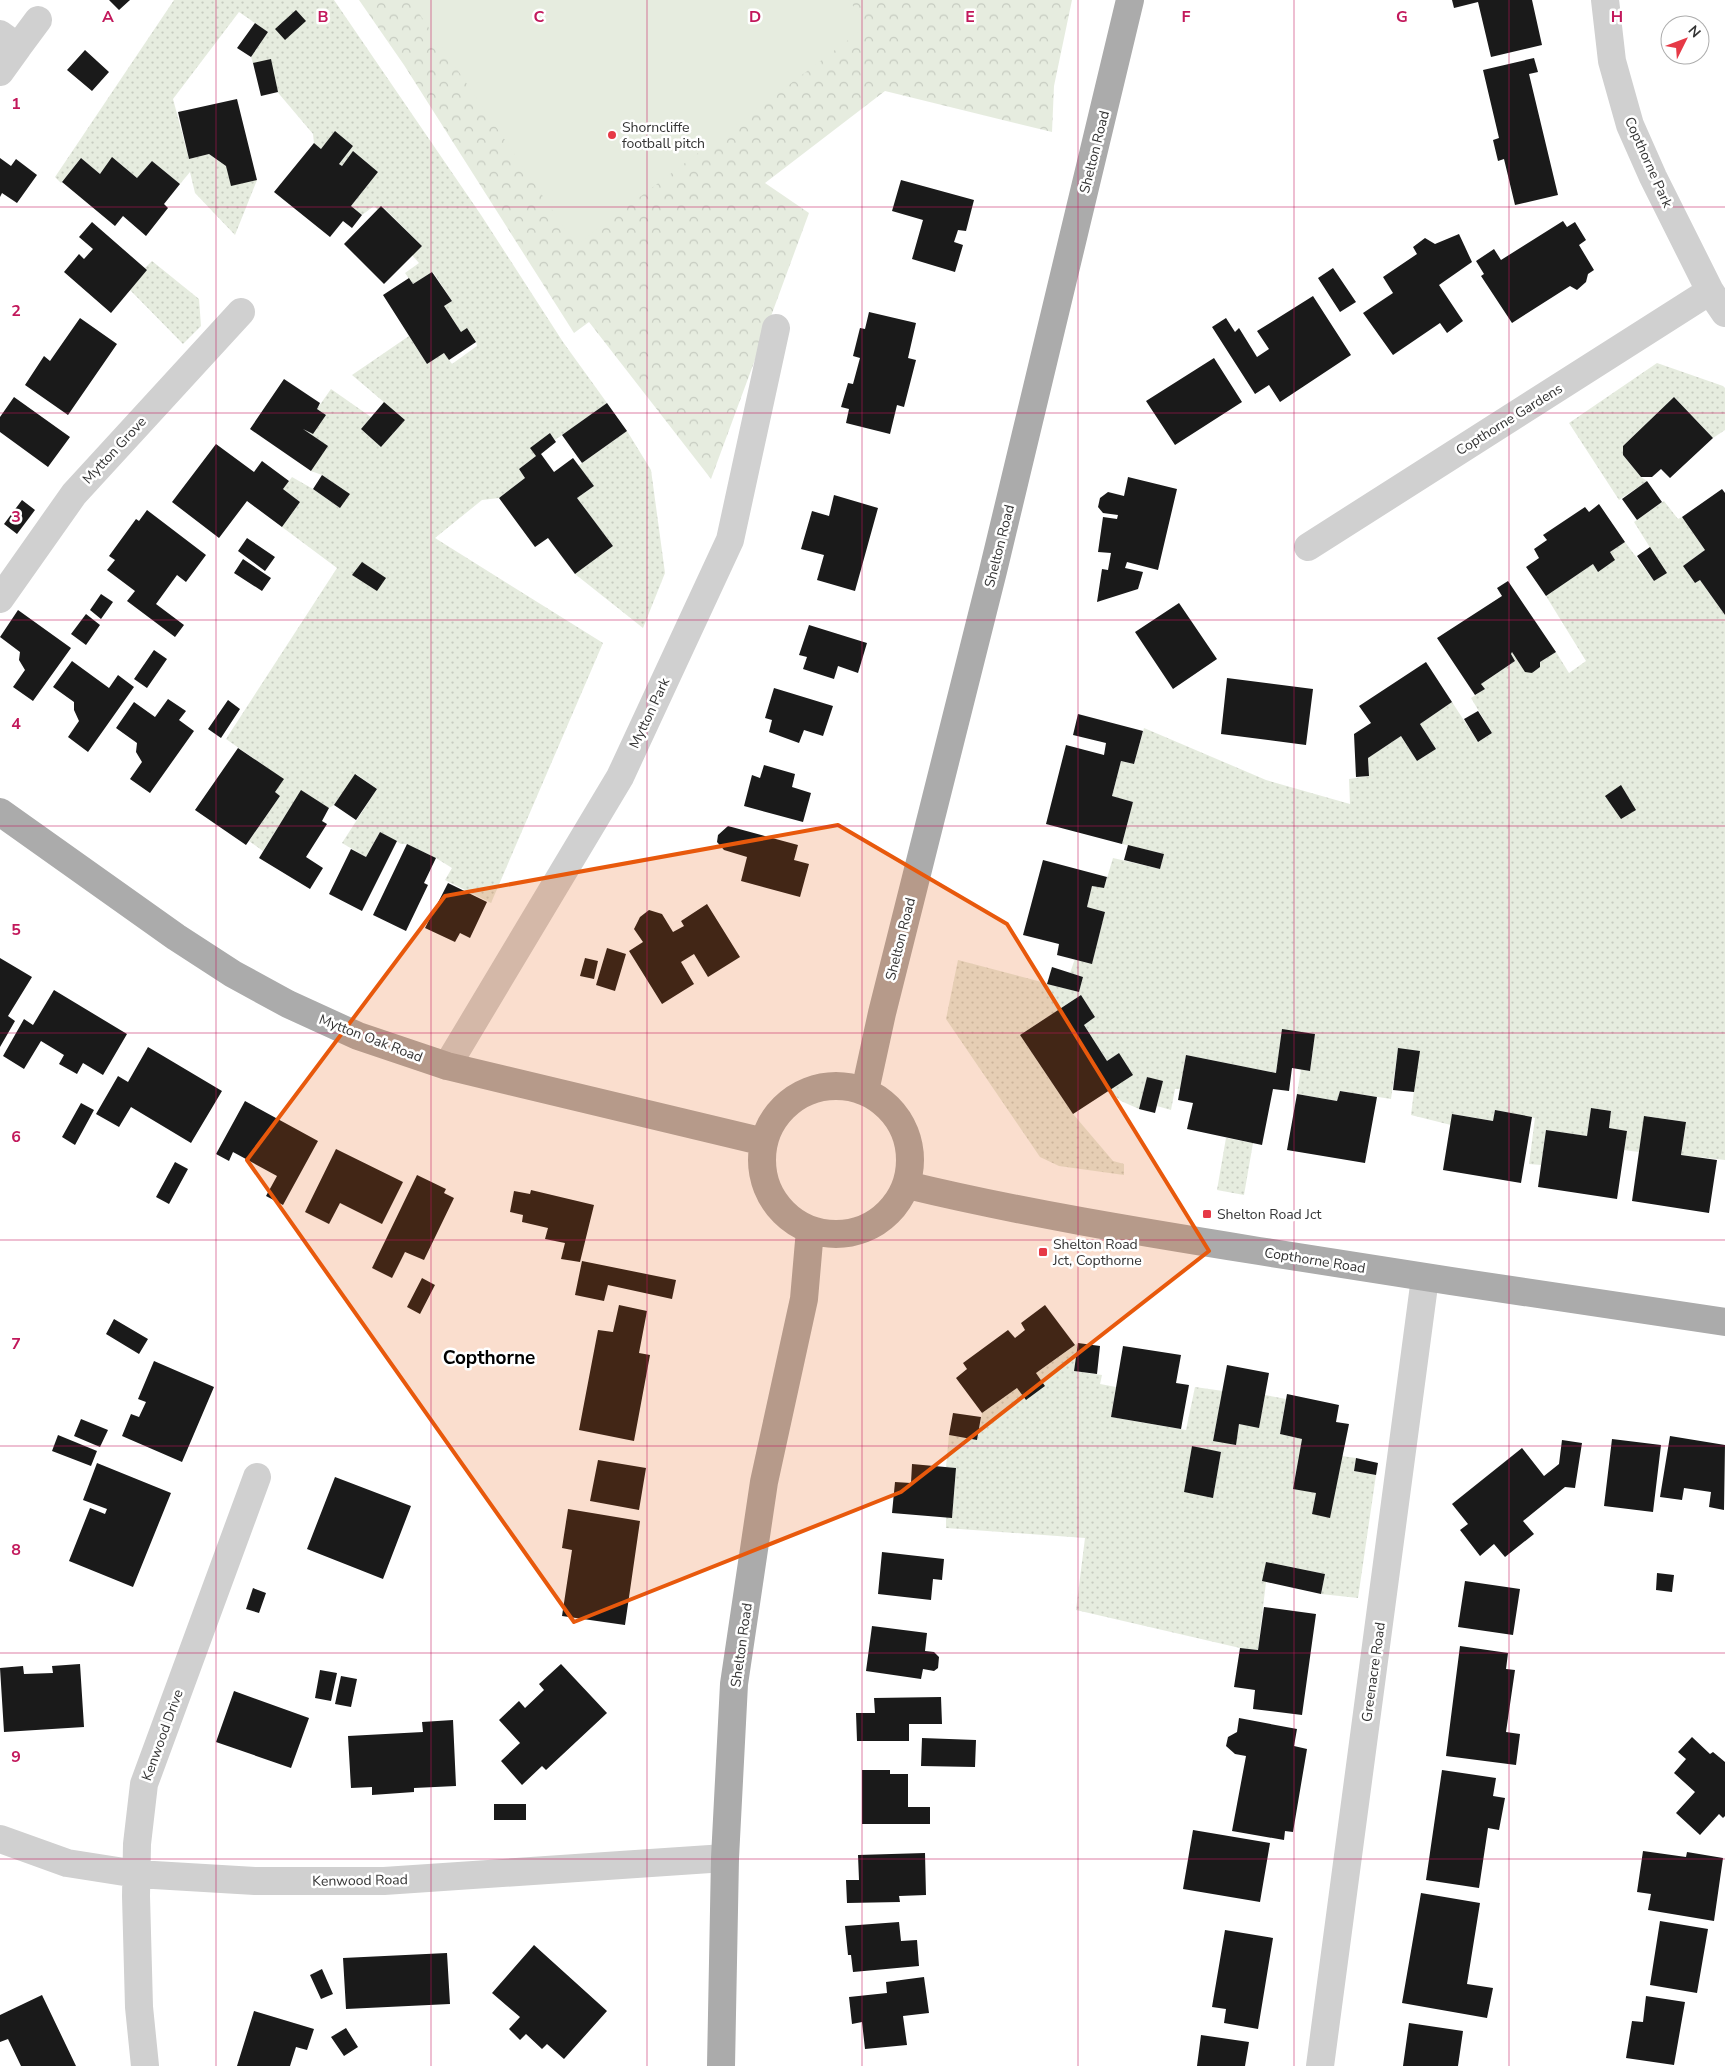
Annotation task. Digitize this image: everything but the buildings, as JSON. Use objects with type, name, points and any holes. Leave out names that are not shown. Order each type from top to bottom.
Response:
[{"type":"main road","name":"Shelton Road","points":[[865,1091],[882,1013],[993,571],[1130,0]]},
{"type":"main road","name":"Mytton Oak Road","points":[[0,812],[168,932],[232,974],[288,1004],[358,1036],[447,1066],[764,1142]]},
{"type":"main road","points":[[840,1086],[865,1091],[881,1101],[894,1114],[904,1130],[910,1148],[907,1186],[895,1206],[878,1222],[856,1232],[832,1235],[810,1230],[791,1219],[776,1203],[766,1184],[762,1163],[764,1142],[774,1118],[792,1100],[814,1089],[840,1086]]},
{"type":"main road","name":"Copthorne Road","points":[[907,1186],[982,1203],[1093,1224],[1425,1278],[1725,1322]]},
{"type":"main road","name":"Shelton Road","points":[[721,2066],[725,1858],[734,1684],[764,1482],[804,1299],[810,1230]]},
{"type":"street","name":"Copthorne Park","points":[[1605,0],[1612,62],[1630,125],[1653,177],[1718,302]]},
{"type":"street","points":[[0,72],[9,40],[38,20]]},
{"type":"street","name":"Copthorne Gardens","points":[[1308,547],[1718,302]]},
{"type":"street","name":"Mytton Grove","points":[[0,599],[74,494],[241,312]]},
{"type":"street","name":"Mytton Park","points":[[447,1066],[620,776],[730,540],[776,328]]},
{"type":"street","name":"Greenacre Road","points":[[1320,2066],[1425,1278]]},
{"type":"street","name":"Kenwood Drive","points":[[145,2066],[139,2007],[137,1874],[137,1844],[144,1784],[257,1477]]},
{"type":"street","name":"Kenwood Road","points":[[0,1839],[67,1863],[137,1874],[255,1881],[384,1881],[725,1858]]},
{"type":"highlighted area","points":[[838,825],[1007,924],[1209,1251],[901,1492],[574,1622],[247,1160],[445,896]]},
{"type":"green space","points":[[174,0],[334,0],[481,215],[563,342],[607,403],[555,440],[550,433],[536,456],[519,469],[525,478],[499,498],[482,500],[435,538],[603,643],[491,903],[445,880],[452,868],[436,858],[407,844],[401,844],[380,832],[366,857],[342,843],[377,789],[356,774],[334,805],[329,808],[301,791],[263,851],[249,841],[280,796],[275,792],[283,779],[226,739],[337,568],[282,527],[300,502],[283,489],[292,477],[340,508],[350,494],[322,475],[311,471],[327,446],[303,429],[313,434],[326,415],[317,409],[331,389],[371,417],[361,429],[381,447],[405,420],[352,375],[409,336],[427,364],[444,353],[452,364],[477,346],[476,342],[461,332],[444,306],[452,301],[433,272],[413,284],[405,273],[419,263],[412,255],[422,246],[382,206],[378,210],[374,206],[362,215],[351,206],[378,172],[353,151],[342,166],[339,164],[353,146],[336,132],[321,149],[314,143],[313,134],[253,63],[251,57],[268,32],[239,12],[173,99],[189,159],[209,154],[226,166],[257,180],[235,235],[195,193],[190,172],[180,184],[152,161],[137,178],[113,158],[100,174],[81,158],[61,183],[55,177]]},
{"type":"green space","points":[[359,0],[1072,0],[1054,86],[1052,132],[885,91],[765,183],[809,213],[711,479],[589,322],[574,333],[404,65]]},
{"type":"green space","name":"Shorncliffe football pitch","points":[[410,0],[849,0],[867,26],[576,245]]},
{"type":"green space","points":[[152,261],[199,299],[201,326],[183,344],[130,290]]},
{"type":"green space","points":[[1657,363],[1723,386],[1725,388],[1725,430],[1713,438],[1674,397],[1623,446],[1623,455],[1641,477],[1647,481],[1619,500],[1569,423]]},
{"type":"green space","points":[[627,431],[651,470],[665,573],[643,628],[575,574],[613,546],[577,498],[594,486],[578,466]]},
{"type":"green space","points":[[1664,501],[1678,519],[1682,517],[1705,550],[1683,566],[1695,583],[1700,580],[1725,615],[1725,1160],[1681,1155],[1686,1122],[1645,1116],[1639,1152],[1624,1150],[1627,1131],[1609,1128],[1611,1111],[1591,1108],[1587,1136],[1546,1130],[1541,1165],[1529,1164],[1535,1118],[1495,1110],[1493,1121],[1453,1114],[1451,1125],[1411,1115],[1419,1051],[1398,1049],[1391,1099],[1340,1091],[1337,1101],[1297,1094],[1301,1069],[1310,1071],[1315,1034],[1282,1030],[1276,1073],[1186,1055],[1180,1089],[1175,1089],[1171,1110],[1157,1106],[1162,1082],[1147,1077],[1139,1109],[1121,1101],[1109,1091],[1119,1053],[1107,1061],[1084,1025],[1095,1017],[1081,995],[1020,1035],[1073,1114],[1113,1161],[1124,1164],[1124,1175],[1059,1166],[1040,1157],[946,1019],[958,960],[1079,992],[1083,977],[1070,973],[1075,959],[1092,963],[1105,912],[1087,907],[1092,886],[1104,888],[1113,858],[1160,869],[1164,854],[1122,844],[1133,802],[1112,796],[1121,761],[1134,764],[1144,728],[1266,780],[1350,804],[1349,779],[1369,776],[1368,758],[1401,736],[1417,761],[1436,749],[1420,724],[1452,702],[1478,742],[1492,733],[1471,698],[1485,689],[1481,684],[1515,661],[1511,654],[1512,652],[1532,673],[1540,667],[1540,662],[1556,652],[1569,673],[1586,661],[1546,596],[1593,564],[1598,572],[1610,552],[1625,542],[1654,581],[1666,573],[1634,522]]},
{"type":"green space","points":[[1226,1138],[1253,1143],[1244,1195],[1217,1190]]},
{"type":"green space","points":[[1078,1343],[1074,1371],[1102,1375],[1100,1384],[1116,1387],[1111,1417],[1186,1430],[1195,1387],[1223,1391],[1213,1440],[1235,1445],[1239,1424],[1259,1427],[1265,1395],[1286,1399],[1280,1434],[1302,1439],[1293,1488],[1316,1493],[1312,1514],[1342,1456],[1356,1458],[1354,1471],[1376,1475],[1358,1598],[1321,1594],[1325,1574],[1266,1562],[1263,1580],[1266,1582],[1258,1650],[1240,1648],[1076,1610],[1085,1538],[946,1528],[946,1517],[952,1518],[956,1468],[946,1467],[949,1435],[977,1440],[982,1413],[1017,1388],[1026,1400],[1045,1386],[1036,1373]],"holes":[[[1192,1447],[1221,1452],[1213,1497],[1184,1492]]]},
{"type":"place","name":"Shorncliffe football pitch","points":[[612,135]]},
{"type":"place","name":"Shelton Road Jct","points":[[1207,1214]]},
{"type":"place","name":"Shelton Road Jct, Copthorne","points":[[1043,1252]]},
{"type":"district","name":"Copthorne","points":[[489,1357]]}]
